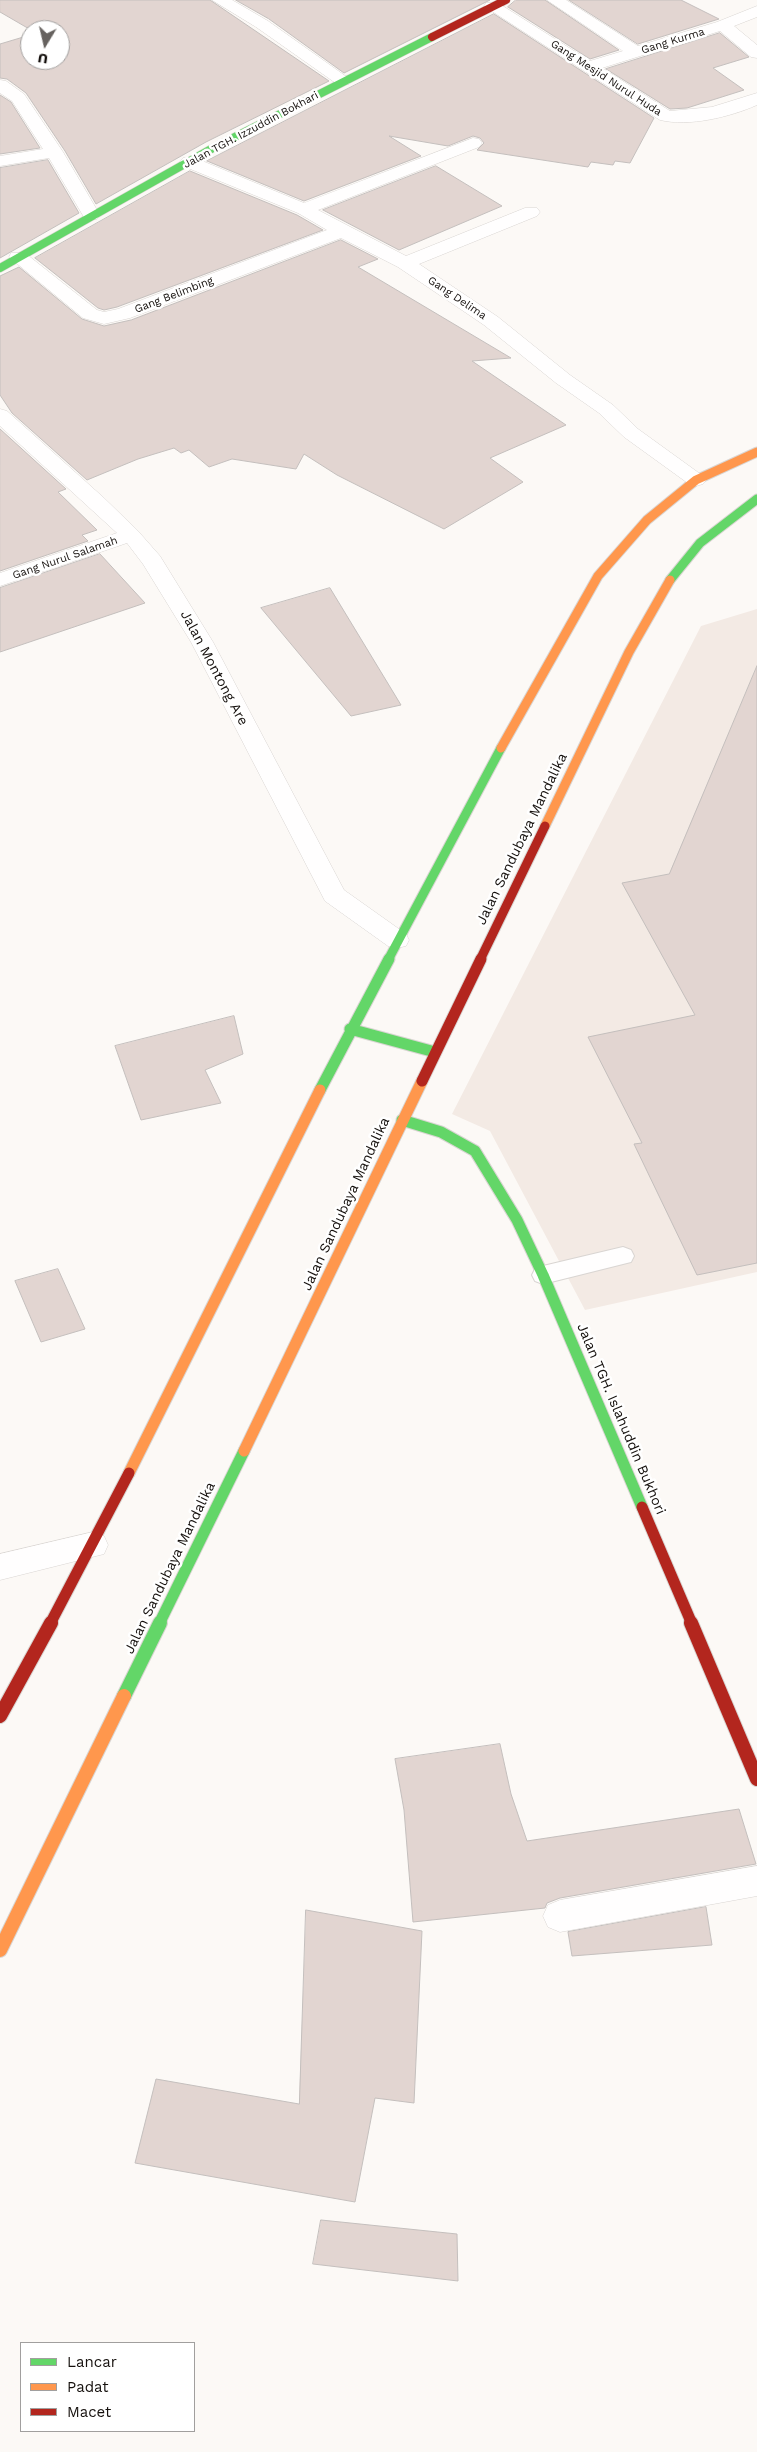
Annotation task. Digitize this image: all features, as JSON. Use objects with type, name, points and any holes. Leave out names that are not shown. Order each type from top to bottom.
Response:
[{"type":"main road","name":"Jalan TGH. Izzuddin Bokhari","points":[[0,268],[91,215],[343,80],[499,3]]},
{"type":"main road","points":[[0,1716],[93,1545],[350,1029],[462,818],[598,576],[647,520],[696,480],[757,452]]},
{"type":"main road","name":"Jalan Sandubaya Mandalika","points":[[0,1950],[295,1346],[402,1120],[629,652],[662,591],[698,545],[757,499]]},
{"type":"main road","points":[[350,1029],[435,1052]]},
{"type":"main road","name":"Jalan TGH. Islahuddin Bukhori","points":[[402,1120],[441,1132],[475,1151],[517,1220],[543,1275],[757,1778]]},
{"type":"street","points":[[220,0],[262,24],[343,80]]},
{"type":"street","points":[[555,0],[636,52]]},
{"type":"street","name":"Gang Mesjid Nurul Huda","points":[[499,3],[588,67],[658,113],[670,117],[688,117],[744,104],[757,98]]},
{"type":"street","name":"Gang Kurma","points":[[588,67],[724,25],[757,11]]},
{"type":"street","points":[[724,25],[757,53]]},
{"type":"street","points":[[0,85],[18,98],[54,152],[91,215]]},
{"type":"street","points":[[0,101],[18,98]]},
{"type":"street","points":[[304,209],[473,143]]},
{"type":"street","points":[[0,160],[54,152]]},
{"type":"street","name":"Gang Delima","points":[[189,162],[304,209],[405,263],[491,321],[563,379],[606,410],[631,433],[696,480]]},
{"type":"street","points":[[405,263],[531,212]]},
{"type":"street","name":"Gang Belimbing","points":[[18,257],[90,314],[112,317],[342,231]]},
{"type":"street","name":"Jalan Montong Are","points":[[0,415],[131,535],[152,561],[202,642],[334,896],[397,940]]},
{"type":"street","name":"Gang Nurul Salamah","points":[[0,580],[131,535]]},
{"type":"street","points":[[0,1567],[93,1545]]},
{"type":"street","points":[[560,1916],[757,1882]]},
{"type":"lane","points":[[543,1275],[623,1256]]},
{"type":"shaded area","points":[[757,609],[757,1272],[585,1310],[490,1131],[452,1114],[701,626]]},
{"type":"building","points":[[0,0],[210,0],[329,81],[206,142],[96,204],[65,151],[26,93],[7,79],[0,78],[0,44],[20,38],[20,70],[70,70],[70,20],[20,20],[20,24],[0,12]]},
{"type":"building","points":[[236,0],[490,0],[344,73],[269,19]]},
{"type":"building","points":[[516,0],[545,0],[619,50],[590,59],[508,7]]},
{"type":"building","points":[[569,0],[681,0],[719,19],[638,44]]},
{"type":"building","points":[[494,14],[654,118],[630,163],[615,161],[613,165],[591,162],[588,167],[477,150],[484,143],[480,138],[473,136],[448,146],[389,136],[421,156],[304,201],[207,161]]},
{"type":"building","points":[[720,33],[749,57],[713,68],[744,90],[687,108],[670,109],[606,69]]},
{"type":"building","points":[[0,95],[11,102],[40,148],[0,154]]},
{"type":"building","points":[[48,160],[79,213],[0,258],[0,168]]},
{"type":"building","points":[[436,166],[502,206],[399,250],[323,210]]},
{"type":"building","points":[[190,171],[297,215],[323,230],[117,307],[104,310],[98,308],[35,258]]},
{"type":"building","points":[[341,240],[378,259],[358,267],[511,358],[472,361],[566,425],[490,458],[523,482],[444,529],[337,475],[304,454],[296,469],[232,459],[209,467],[189,450],[181,453],[174,448],[138,459],[87,480],[12,413],[0,395],[0,276],[19,267],[82,319],[104,326],[131,320]]},
{"type":"building","points":[[0,429],[66,489],[58,492],[97,530],[82,535],[88,541],[0,571]]},
{"type":"building","points":[[100,554],[145,603],[0,652],[0,588]]},
{"type":"building","points":[[330,588],[401,705],[351,716],[261,608]]},
{"type":"building","points":[[757,666],[757,1263],[697,1275],[634,1144],[642,1143],[588,1037],[695,1015],[622,883],[669,874]]},
{"type":"building","points":[[234,1016],[243,1054],[205,1070],[221,1103],[141,1120],[115,1046]]},
{"type":"building","points":[[58,1269],[85,1329],[41,1342],[15,1281]]},
{"type":"building","points":[[500,1744],[511,1794],[527,1841],[739,1809],[756,1864],[560,1898],[547,1903],[545,1908],[413,1922],[404,1810],[395,1759]]},
{"type":"building","points":[[706,1907],[712,1945],[572,1956],[568,1932]]},
{"type":"building","points":[[306,1910],[422,1931],[414,2103],[375,2098],[355,2202],[135,2163],[156,2079],[299,2104]]},
{"type":"building","points":[[321,2220],[457,2234],[458,2281],[313,2264]]},
{"type":"traffic: fast","points":[[0,268],[213,148],[432,37]]},
{"type":"traffic: fast","points":[[670,580],[700,543],[757,499]]},
{"type":"traffic: fast","points":[[320,1090],[462,818],[501,748]]},
{"type":"traffic: fast","points":[[350,1029],[435,1052]]},
{"type":"traffic: fast","points":[[402,1120],[441,1132],[475,1151],[517,1220],[543,1275],[642,1507]]},
{"type":"traffic: fast","points":[[124,1696],[244,1451]]},
{"type":"traffic: slow","points":[[501,748],[598,576],[647,520],[696,480],[757,452]]},
{"type":"traffic: slow","points":[[545,826],[629,652],[670,580]]},
{"type":"traffic: slow","points":[[244,1451],[422,1081]]},
{"type":"traffic: slow","points":[[129,1473],[320,1090]]},
{"type":"traffic: slow","points":[[0,1950],[124,1696]]},
{"type":"traffic: jam","points":[[432,37],[506,0]]},
{"type":"traffic: jam","points":[[422,1081],[545,826]]},
{"type":"traffic: jam","points":[[0,1716],[93,1545],[129,1473]]},
{"type":"traffic: jam","points":[[642,1507],[757,1779]]}]
